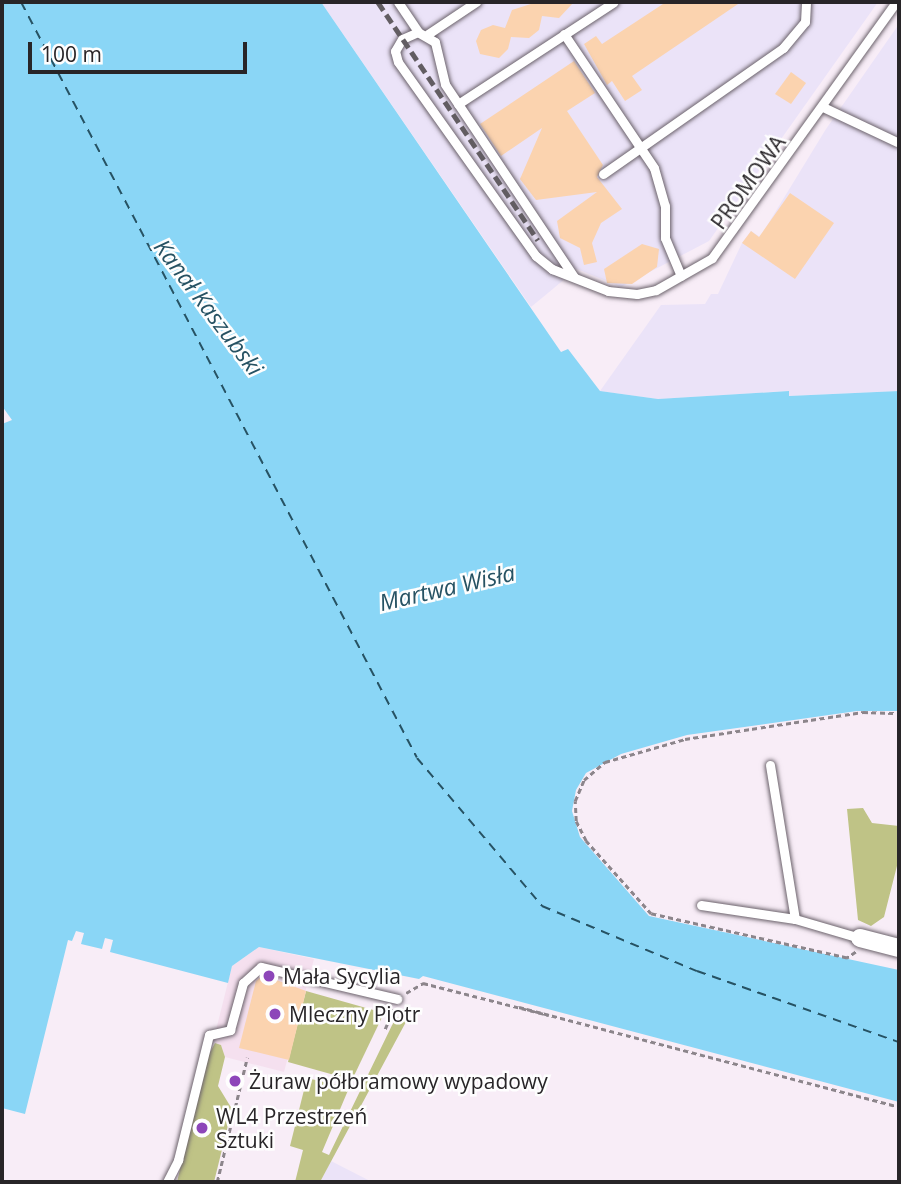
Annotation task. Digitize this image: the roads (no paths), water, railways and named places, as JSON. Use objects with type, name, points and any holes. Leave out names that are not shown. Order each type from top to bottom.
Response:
[{"type":"street","points":[[858,946],[899,948]]},
{"type":"lane","points":[[398,2],[423,33],[435,42],[445,84],[574,277]]},
{"type":"lane","points":[[423,33],[476,2]]},
{"type":"lane","points":[[458,104],[614,2]]},
{"type":"lane","points":[[603,174],[797,36],[805,22],[806,2]]},
{"type":"lane","name":"PROMOWA","points":[[423,33],[397,43],[398,62],[525,243],[552,269],[608,292],[637,294],[681,276],[712,258],[896,2]]},
{"type":"lane","points":[[564,34],[660,182],[665,238],[681,276]]},
{"type":"lane","points":[[823,107],[897,142]]},
{"type":"lane","points":[[770,765],[795,919]]},
{"type":"lane","points":[[701,905],[795,919],[858,946]]},
{"type":"lane","points":[[167,1182],[178,1160],[209,1035],[230,1030],[243,983],[261,967],[397,999]]},
{"type":"water","points":[[2,2],[321,2],[561,352],[568,349],[600,391],[658,399],[789,391],[789,396],[899,391],[899,711],[857,711],[687,735],[621,754],[586,773],[576,790],[572,811],[580,837],[649,916],[899,970],[899,1102],[423,976],[419,979],[259,947],[232,966],[228,983],[110,952],[113,940],[105,938],[102,949],[81,944],[84,933],[76,931],[72,941],[68,940],[25,1114],[2,1108],[2,424],[12,420],[2,406]]},
{"type":"railway","points":[[378,2],[538,240]]},
{"type":"place","name":"Mała Sycylia","points":[[269,976]]},
{"type":"place","name":"Mleczny Piotr","points":[[275,1014]]},
{"type":"place","name":"Żuraw półbramowy wypadowy","points":[[235,1081]]},
{"type":"place","name":"WL4 Przestrzeń Sztuki","points":[[202,1128]]},
{"type":"water label","name":"Kanał Kaszubski","points":[[209,307]]},
{"type":"water label","name":"Martwa Wisła","points":[[447,587]]}]
